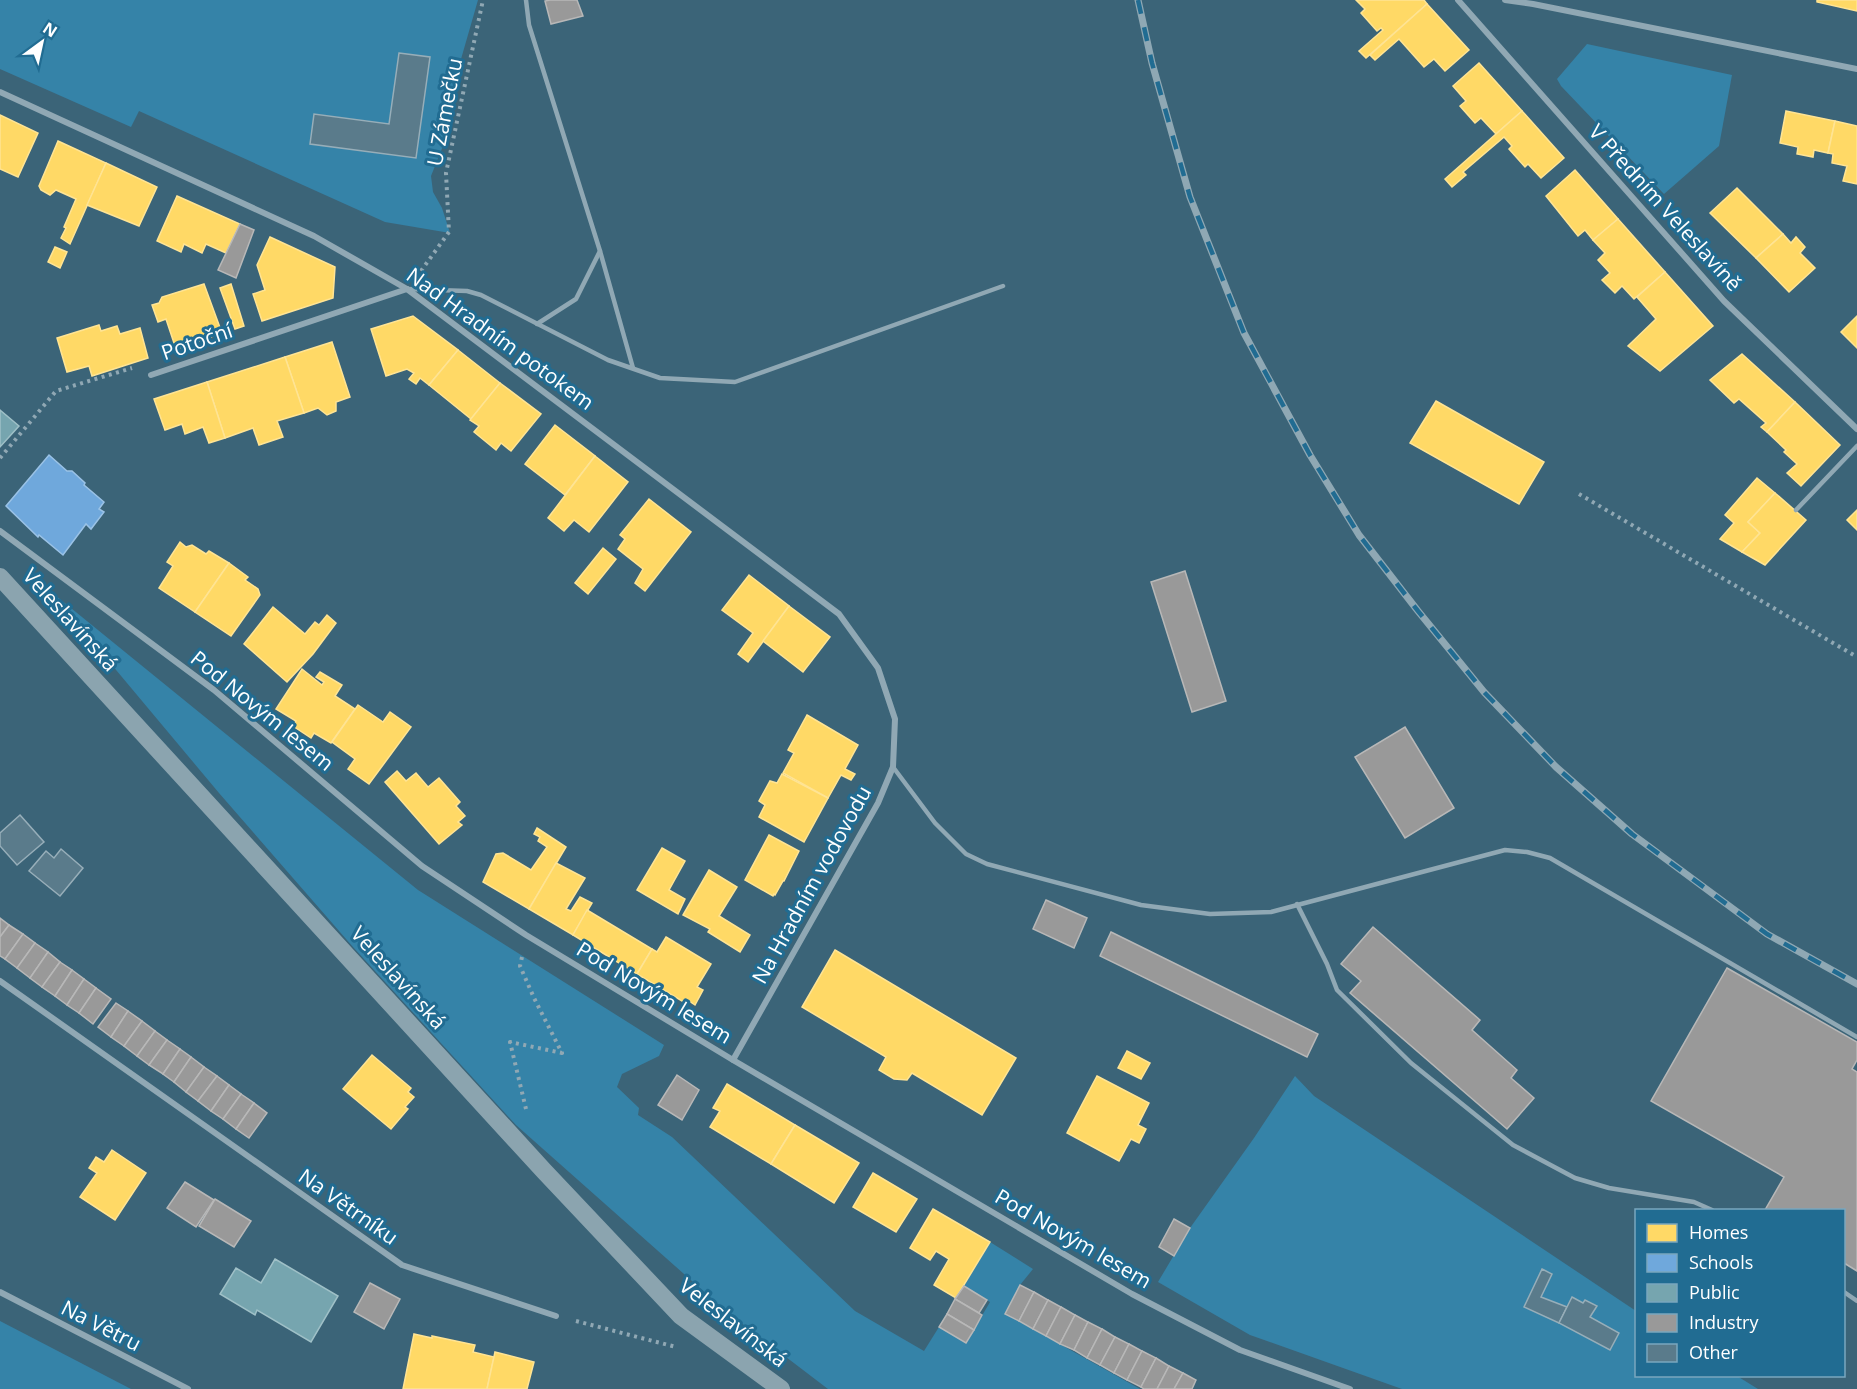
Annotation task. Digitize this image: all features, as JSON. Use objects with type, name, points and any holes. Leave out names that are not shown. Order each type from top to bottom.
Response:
[{"type":"street","name":"V Předním Veleslavíně","points":[[1458,0],[1724,301],[1857,429]]},
{"type":"street","points":[[1505,0],[1857,69]]},
{"type":"street","name":"Nad Hradním potokem","points":[[0,92],[314,236],[407,289],[839,614],[878,668],[895,719]]},
{"type":"street","name":"Potoční","points":[[151,375],[407,289]]},
{"type":"street","name":"Pod Novým lesem","points":[[0,531],[214,690],[422,866],[526,935],[733,1060],[1132,1294],[1240,1350],[1350,1389]]},
{"type":"street","name":"Veleslavínská","points":[[0,577],[544,1171],[681,1316],[781,1389]]},
{"type":"street","name":"Na Hradním vodovodu","points":[[733,1060],[878,803],[893,767],[895,719]]},
{"type":"street","name":"Na Větrníku","points":[[0,981],[402,1265],[556,1316]]},
{"type":"street","name":"Na Větru","points":[[0,1292],[188,1389]]},
{"type":"lane","points":[[526,0],[529,25],[600,251],[633,368]]},
{"type":"lane","points":[[537,324],[576,299],[600,251]]},
{"type":"lane","points":[[407,289],[467,291],[608,360],[660,378],[735,382],[1003,286]]},
{"type":"lane","points":[[1796,510],[1857,446]]},
{"type":"lane","points":[[893,767],[936,823],[966,854],[987,864],[1141,905],[1210,914],[1271,912],[1505,850],[1527,852],[1550,858],[1857,1037]]},
{"type":"lane","points":[[1297,904],[1327,964],[1337,990],[1411,1063],[1514,1145],[1575,1178],[1609,1188],[1694,1202],[1710,1209]]},
{"type":"path","name":"U Zámečku","points":[[407,289],[449,232],[446,173],[483,0]]},
{"type":"path","name":"Potoční","points":[[0,458],[56,391],[149,362],[151,375]]},
{"type":"path","points":[[1579,494],[1857,657]]},
{"type":"path","points":[[526,935],[520,966],[562,1053],[510,1042],[528,1117]]},
{"type":"path","points":[[556,1316],[683,1349]]},
{"type":"shaded area","points":[[0,0],[478,0],[457,73],[445,141],[431,176],[433,192],[442,208],[450,233],[385,222],[139,111],[131,127],[0,69]],"holes":[[[399,53],[430,57],[416,158],[310,143],[314,114],[389,124]]]},
{"type":"shaded area","points":[[1587,44],[1732,75],[1719,146],[1664,194],[1561,86],[1557,79]]},
{"type":"shaded area","points":[[50,591],[418,890],[664,1045],[659,1056],[622,1074],[617,1087],[639,1108],[638,1115],[672,1137],[855,1311],[924,1351],[939,1327],[966,1343],[990,1302],[964,1286],[990,1242],[1033,1269],[1020,1285],[1006,1314],[1140,1389],[828,1389],[728,1313],[516,1125],[353,947],[219,793]]},
{"type":"shaded area","points":[[1295,1076],[1314,1096],[1635,1310],[1635,1377],[1739,1377],[1758,1389],[1402,1389],[1250,1335],[1158,1282],[1190,1228]]},
{"type":"shaded area","points":[[0,1321],[131,1389],[0,1389]]},
{"type":"building: Homes","points":[[1356,0],[1424,0],[1427,4],[1366,58],[1359,51],[1383,30],[1381,28],[1377,31],[1361,13],[1365,9]]},
{"type":"building: Homes","points":[[1817,0],[1857,0],[1857,11],[1817,2]]},
{"type":"building: Homes","points":[[1427,4],[1469,50],[1445,71],[1434,59],[1424,67],[1399,39],[1375,60],[1370,55]]},
{"type":"building: Homes","points":[[1479,63],[1522,111],[1496,134],[1481,118],[1475,123],[1460,106],[1466,101],[1453,86]]},
{"type":"building: Homes","points":[[1522,111],[1564,158],[1541,178],[1528,164],[1525,167],[1509,149],[1512,146],[1504,137],[1463,172],[1466,175],[1452,187],[1445,179]]},
{"type":"building: Homes","points":[[1786,111],[1835,121],[1828,153],[1814,150],[1813,157],[1797,154],[1798,147],[1780,143]]},
{"type":"building: Homes","points":[[0,115],[38,133],[18,177],[0,169]]},
{"type":"building: Homes","points":[[1835,121],[1857,126],[1857,184],[1843,181],[1847,166],[1832,163],[1833,154],[1828,153]]},
{"type":"building: Homes","points":[[58,141],[106,163],[70,244],[61,238],[76,199],[56,190],[50,195],[41,190],[39,186]]},
{"type":"building: Homes","points":[[106,163],[157,187],[139,226],[87,205]]},
{"type":"building: Homes","points":[[1575,170],[1618,219],[1593,240],[1585,230],[1578,236],[1546,196]]},
{"type":"building: Homes","points":[[1737,188],[1783,234],[1756,258],[1710,213]]},
{"type":"building: Homes","points":[[177,196],[240,224],[226,253],[206,244],[202,253],[184,244],[181,252],[157,241]]},
{"type":"building: Homes","points":[[1618,219],[1665,272],[1634,299],[1622,286],[1615,293],[1602,280],[1610,273],[1598,260],[1605,253],[1593,240]]},
{"type":"building: Homes","points":[[1783,234],[1791,243],[1796,237],[1805,247],[1800,253],[1815,268],[1789,292],[1756,258]]},
{"type":"building: Homes","points":[[270,237],[335,267],[333,298],[262,321],[253,294],[265,290],[257,265]]},
{"type":"building: Homes","points":[[55,247],[67,252],[60,268],[48,262]]},
{"type":"building: Homes","points":[[1665,272],[1713,326],[1660,371],[1628,346],[1656,319],[1637,297]]},
{"type":"building: Homes","points":[[204,284],[222,333],[176,349],[166,319],[158,322],[152,305],[159,303],[162,297]]},
{"type":"building: Homes","points":[[231,284],[244,326],[235,329],[220,288]]},
{"type":"building: Homes","points":[[413,316],[458,350],[429,385],[420,378],[416,384],[409,379],[414,373],[407,369],[386,376],[371,329]]},
{"type":"building: Homes","points":[[1857,316],[1857,348],[1841,332]]},
{"type":"building: Homes","points":[[99,325],[101,331],[117,326],[120,334],[140,328],[148,358],[92,376],[89,366],[67,372],[57,338]]},
{"type":"building: Homes","points":[[332,342],[350,397],[336,402],[336,411],[327,415],[318,408],[304,413],[285,357]]},
{"type":"building: Homes","points":[[458,350],[500,383],[471,419],[429,385]]},
{"type":"building: Homes","points":[[1742,354],[1795,402],[1767,432],[1761,427],[1766,423],[1739,399],[1734,403],[1710,380]]},
{"type":"building: Homes","points":[[285,357],[304,413],[277,421],[283,437],[259,445],[253,428],[225,438],[207,382]]},
{"type":"building: Homes","points":[[207,382],[225,438],[209,443],[203,427],[185,434],[182,424],[165,430],[154,399]]},
{"type":"building: Homes","points":[[500,383],[541,414],[511,451],[501,443],[496,450],[474,432],[479,426],[470,420]]},
{"type":"building: Homes","points":[[1436,401],[1544,462],[1519,504],[1410,443]]},
{"type":"building: Homes","points":[[1795,402],[1840,445],[1801,486],[1787,473],[1797,464],[1767,432]]},
{"type":"building: Homes","points":[[555,425],[595,456],[565,495],[525,464]]},
{"type":"building: Homes","points":[[595,456],[628,482],[589,532],[574,520],[564,531],[548,518]]},
{"type":"building: Homes","points":[[1757,478],[1775,493],[1748,522],[1760,533],[1742,552],[1720,539],[1734,523],[1725,515]]},
{"type":"building: Homes","points":[[1775,493],[1806,520],[1765,565],[1742,552],[1760,533],[1748,522]]},
{"type":"building: Homes","points":[[649,499],[691,532],[645,591],[635,583],[643,569],[618,549],[625,539],[620,535]]},
{"type":"building: Homes","points":[[1857,510],[1857,530],[1847,520]]},
{"type":"building: Homes","points":[[180,542],[186,547],[192,545],[206,554],[209,551],[229,563],[195,612],[159,588],[173,566],[167,562]]},
{"type":"building: Homes","points":[[603,548],[616,559],[588,594],[575,583]]},
{"type":"building: Homes","points":[[229,563],[248,577],[245,580],[258,589],[260,595],[231,636],[195,612]]},
{"type":"building: Homes","points":[[749,575],[789,606],[748,662],[738,654],[753,633],[722,610]]},
{"type":"building: Homes","points":[[789,606],[830,637],[803,672],[763,641]]},
{"type":"building: Homes","points":[[273,607],[305,634],[315,622],[319,625],[327,615],[336,623],[313,654],[287,682],[244,644]]},
{"type":"building: Homes","points":[[302,669],[322,685],[324,682],[316,677],[320,672],[342,685],[335,696],[355,709],[331,743],[314,733],[311,738],[293,726],[296,721],[276,709]]},
{"type":"building: Homes","points":[[358,705],[383,722],[390,712],[411,727],[369,784],[348,769],[355,759],[332,742]]},
{"type":"building: Homes","points":[[807,715],[858,745],[845,769],[855,774],[851,780],[841,775],[828,798],[783,773],[794,753],[788,750]]},
{"type":"building: Homes","points":[[397,771],[406,781],[416,773],[428,787],[439,778],[460,802],[456,806],[465,816],[458,822],[462,825],[439,844],[385,782]]},
{"type":"building: Homes","points":[[782,774],[828,798],[804,842],[759,817],[765,805],[759,801],[770,781],[777,783]]},
{"type":"building: Homes","points":[[537,828],[566,847],[529,909],[483,882],[496,854],[503,853],[531,870],[547,847],[538,841],[540,837],[534,834]]},
{"type":"building: Homes","points":[[769,835],[799,851],[784,881],[773,896],[745,880]]},
{"type":"building: Homes","points":[[662,848],[685,861],[669,890],[685,899],[678,914],[637,890]]},
{"type":"building: Homes","points":[[556,863],[585,878],[566,909],[571,911],[580,897],[592,903],[573,935],[529,909]]},
{"type":"building: Homes","points":[[709,870],[737,887],[719,916],[750,935],[740,952],[708,932],[710,929],[683,915]]},
{"type":"building: Homes","points":[[587,910],[652,949],[637,974],[573,935]]},
{"type":"building: Homes","points":[[666,937],[711,964],[697,987],[703,990],[695,1005],[689,1001],[687,1004],[637,974],[652,949],[657,952]]},
{"type":"building: Homes","points":[[835,950],[1016,1058],[982,1115],[912,1073],[907,1080],[894,1079],[879,1070],[886,1057],[802,1007]]},
{"type":"building: Homes","points":[[1127,1051],[1150,1063],[1141,1079],[1118,1068]]},
{"type":"building: Homes","points":[[372,1055],[411,1088],[408,1092],[414,1097],[405,1107],[408,1109],[391,1129],[343,1089]]},
{"type":"building: Homes","points":[[1097,1076],[1149,1103],[1138,1125],[1146,1129],[1139,1143],[1131,1139],[1119,1161],[1067,1133]]},
{"type":"building: Homes","points":[[727,1084],[795,1125],[771,1164],[710,1127],[720,1111],[713,1108]]},
{"type":"building: Homes","points":[[795,1125],[859,1163],[834,1203],[771,1164]]},
{"type":"building: Homes","points":[[112,1150],[146,1173],[115,1220],[80,1197],[97,1173],[89,1168],[96,1157],[104,1162]]},
{"type":"building: Homes","points":[[873,1173],[917,1199],[896,1232],[853,1207]]},
{"type":"building: Homes","points":[[933,1209],[990,1242],[956,1298],[934,1285],[949,1259],[936,1251],[930,1260],[910,1248]]},
{"type":"building: Homes","points":[[414,1334],[475,1345],[473,1352],[494,1357],[487,1389],[403,1389]]},
{"type":"building: Homes","points":[[495,1352],[534,1362],[527,1389],[487,1389]]},
{"type":"building: Schools","points":[[49,455],[67,471],[72,471],[104,502],[99,509],[104,512],[91,529],[86,524],[63,555],[39,535],[38,537],[6,506]]},
{"type":"building: Public","points":[[0,410],[19,426],[0,447]]},
{"type":"building: Public","points":[[275,1259],[338,1296],[311,1342],[257,1310],[255,1315],[220,1294],[236,1268],[261,1283]]},
{"type":"building: Industry","points":[[577,0],[583,16],[551,24],[545,1]]},
{"type":"building: Industry","points":[[240,224],[254,230],[236,278],[218,270]]},
{"type":"building: Industry","points":[[1185,571],[1226,701],[1192,712],[1151,582]]},
{"type":"building: Industry","points":[[1405,727],[1454,808],[1405,838],[1355,757]]},
{"type":"building: Industry","points":[[1046,900],[1087,918],[1074,948],[1033,929]]},
{"type":"building: Industry","points":[[0,918],[9,925],[0,937]]},
{"type":"building: Industry","points":[[9,925],[23,934],[5,959],[0,956],[0,937]]},
{"type":"building: Industry","points":[[1373,927],[1480,1020],[1472,1030],[1517,1070],[1511,1078],[1534,1098],[1507,1129],[1350,993],[1361,981],[1341,964]]},
{"type":"building: Industry","points":[[1111,932],[1318,1034],[1307,1057],[1100,956]]},
{"type":"building: Industry","points":[[23,934],[35,943],[17,968],[5,959]]},
{"type":"building: Industry","points":[[35,943],[48,952],[30,978],[17,968]]},
{"type":"building: Industry","points":[[48,952],[60,962],[42,987],[30,978]]},
{"type":"building: Industry","points":[[60,962],[72,970],[55,996],[42,987]]},
{"type":"building: Industry","points":[[1727,968],[1857,1042],[1857,1060],[1852,1069],[1857,1072],[1857,1271],[1845,1264],[1845,1209],[1766,1209],[1784,1177],[1651,1101]]},
{"type":"building: Industry","points":[[72,970],[84,979],[67,1005],[55,996]]},
{"type":"building: Industry","points":[[84,979],[96,988],[79,1013],[67,1005]]},
{"type":"building: Industry","points":[[96,988],[111,999],[93,1024],[79,1013]]},
{"type":"building: Industry","points":[[116,1003],[128,1011],[111,1037],[98,1027]]},
{"type":"building: Industry","points":[[128,1011],[142,1021],[124,1046],[111,1037]]},
{"type":"building: Industry","points":[[142,1021],[155,1031],[137,1056],[124,1046]]},
{"type":"building: Industry","points":[[155,1031],[167,1040],[149,1065],[137,1056]]},
{"type":"building: Industry","points":[[167,1040],[180,1049],[163,1074],[149,1065]]},
{"type":"building: Industry","points":[[180,1049],[191,1057],[174,1082],[163,1074]]},
{"type":"building: Industry","points":[[191,1057],[204,1067],[186,1092],[174,1082]]},
{"type":"building: Industry","points":[[204,1067],[217,1076],[198,1101],[186,1092]]},
{"type":"building: Industry","points":[[677,1075],[699,1090],[682,1120],[658,1105]]},
{"type":"building: Industry","points":[[217,1076],[229,1085],[211,1111],[198,1101]]},
{"type":"building: Industry","points":[[229,1085],[241,1094],[223,1119],[211,1111]]},
{"type":"building: Industry","points":[[241,1094],[254,1103],[236,1129],[223,1119]]},
{"type":"building: Industry","points":[[254,1103],[267,1113],[249,1138],[236,1129]]},
{"type":"building: Industry","points":[[185,1182],[214,1200],[196,1227],[167,1208]]},
{"type":"building: Industry","points":[[215,1199],[251,1221],[234,1247],[199,1226]]},
{"type":"building: Industry","points":[[1174,1219],[1190,1228],[1174,1256],[1159,1247]]},
{"type":"building: Industry","points":[[370,1283],[400,1299],[384,1329],[354,1312]]},
{"type":"building: Industry","points":[[1020,1285],[1034,1292],[1019,1321],[1005,1314]]},
{"type":"building: Industry","points":[[964,1286],[987,1300],[979,1313],[955,1299]]},
{"type":"building: Industry","points":[[1034,1292],[1048,1300],[1033,1329],[1019,1321]]},
{"type":"building: Industry","points":[[955,1299],[982,1315],[974,1330],[947,1314]]},
{"type":"building: Industry","points":[[1048,1300],[1061,1307],[1046,1336],[1033,1329]]},
{"type":"building: Industry","points":[[1061,1307],[1075,1315],[1060,1344],[1046,1336]]},
{"type":"building: Industry","points":[[947,1314],[974,1330],[966,1343],[939,1327]]},
{"type":"building: Industry","points":[[1075,1315],[1088,1322],[1074,1350],[1060,1344]]},
{"type":"building: Industry","points":[[1088,1322],[1102,1329],[1087,1358],[1074,1350]]},
{"type":"building: Industry","points":[[1102,1329],[1115,1337],[1100,1365],[1087,1358]]},
{"type":"building: Industry","points":[[1115,1337],[1129,1344],[1114,1373],[1100,1365]]},
{"type":"building: Industry","points":[[1129,1344],[1142,1351],[1127,1380],[1114,1373]]},
{"type":"building: Industry","points":[[1142,1351],[1156,1358],[1141,1387],[1127,1380]]},
{"type":"building: Industry","points":[[1156,1358],[1169,1366],[1157,1389],[1144,1389],[1141,1387]]},
{"type":"building: Industry","points":[[1169,1366],[1183,1373],[1174,1389],[1157,1389]]},
{"type":"building: Industry","points":[[1183,1373],[1196,1380],[1192,1389],[1174,1389]]},
{"type":"building: Other","points":[[399,53],[430,57],[416,158],[310,144],[314,114],[389,124]]},
{"type":"building: Other","points":[[20,815],[44,842],[17,865],[0,846],[0,833]]},
{"type":"building: Other","points":[[61,849],[83,868],[60,896],[29,871],[46,851],[54,858]]},
{"type":"building: Other","points":[[1542,1269],[1552,1274],[1541,1297],[1567,1307],[1559,1323],[1524,1307]]},
{"type":"building: Other","points":[[1572,1297],[1583,1303],[1585,1300],[1597,1306],[1590,1317],[1619,1333],[1610,1350],[1559,1323]]},
{"type":"railway","points":[[1138,0],[1152,63],[1190,197],[1244,333],[1310,455],[1359,535],[1484,692],[1556,767],[1632,834],[1767,934],[1857,984]]}]
